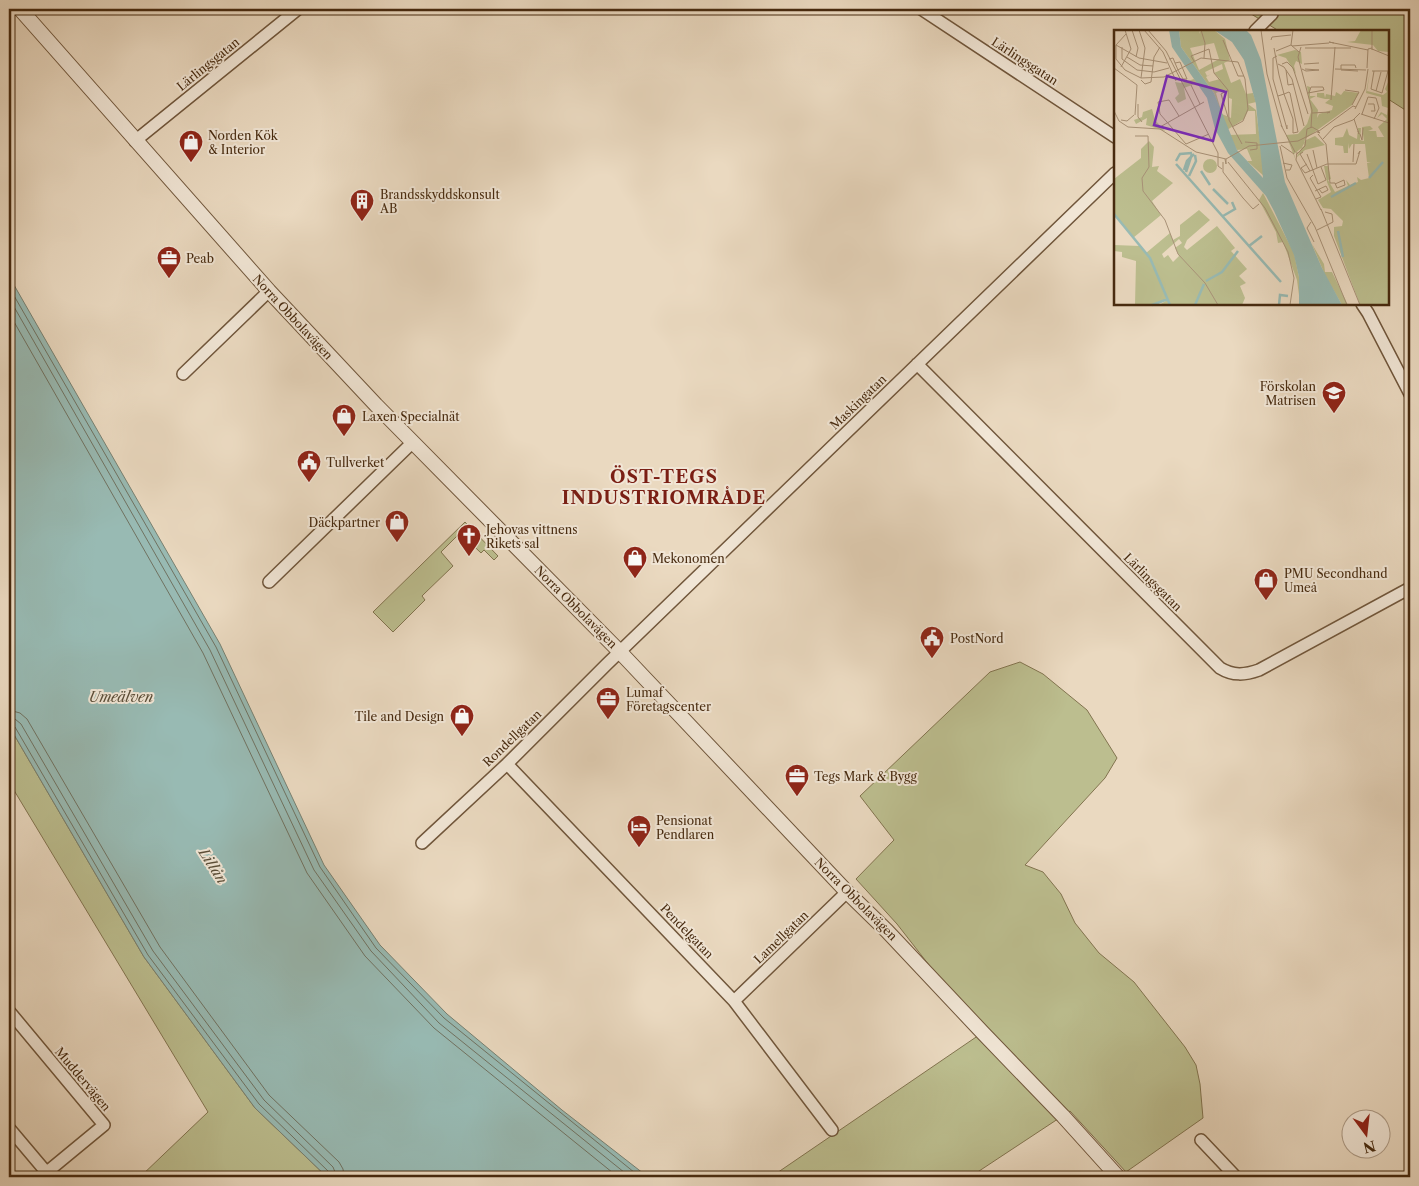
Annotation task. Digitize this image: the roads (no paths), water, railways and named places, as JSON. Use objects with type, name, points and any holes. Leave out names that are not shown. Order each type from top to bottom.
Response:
[{"type":"street","name":"Norra Obbolavägen","points":[[20,9],[269,291],[413,442],[620,652],[847,892],[887,931],[1063,1116],[1118,1177]]},
{"type":"street","name":"Lärlingsgatan","points":[[135,140],[298,9]]},
{"type":"street","name":"Lärlingsgatan","points":[[920,9],[1114,136]]},
{"type":"street","points":[[1256,30],[1272,14]]},
{"type":"street","name":"Maskingatan","points":[[620,652],[1114,174]]},
{"type":"street","points":[[183,374],[269,291]]},
{"type":"street","points":[[1363,305],[1410,394]]},
{"type":"street","name":"Lärlingsgatan","points":[[917,364],[1220,668],[1227,672],[1248,674],[1259,670],[1410,588]]},
{"type":"street","points":[[269,582],[413,442]]},
{"type":"street","name":"Rondellgatan","points":[[422,842],[507,764],[620,652]]},
{"type":"street","name":"Pendelgatan","points":[[507,764],[734,1001],[832,1130]]},
{"type":"street","name":"Lamellgatan","points":[[734,1001],[847,892]]},
{"type":"street","name":"Muddervägen","points":[[9,1011],[104,1125],[44,1175]]},
{"type":"street","points":[[9,1128],[44,1175]]},
{"type":"street","points":[[1201,1140],[1236,1177]]},
{"type":"water","name":"Umeälven","points":[[9,279],[220,644],[324,865],[380,945],[447,1014],[562,1110],[648,1177],[327,1177],[255,1108],[144,957],[9,726]]},
{"type":"place","name":"Norden Kök & Interior","points":[[191,163]]},
{"type":"place","name":"Brandsskyddskonsult AB","points":[[362,222]]},
{"type":"place","name":"Peab","points":[[169,279]]},
{"type":"place","name":"Förskolan Matrisen","points":[[1334,414]]},
{"type":"place","name":"Laxen Specialnät","points":[[344,437]]},
{"type":"place","name":"Tullverket","points":[[309,483]]},
{"type":"place","name":"Däckpartner","points":[[397,543]]},
{"type":"place","name":"Jehovas vittnens Rikets sal","points":[[469,557]]},
{"type":"place","name":"Mekonomen","points":[[635,579]]},
{"type":"place","name":"PMU Secondhand Umeå","points":[[1266,601]]},
{"type":"place","name":"PostNord","points":[[932,659]]},
{"type":"place","name":"Lumaf Företagscenter","points":[[608,720]]},
{"type":"place","name":"Tile and Design","points":[[462,737]]},
{"type":"place","name":"Tegs Mark & Bygg","points":[[797,797]]},
{"type":"place","name":"Pensionat Pendlaren","points":[[639,848]]},
{"type":"district","name":"ÖST-TEGS INDUSTRIOMRÅDE","points":[[664,487]]},
{"type":"water label","name":"Lillån","points":[[213,866]]}]
